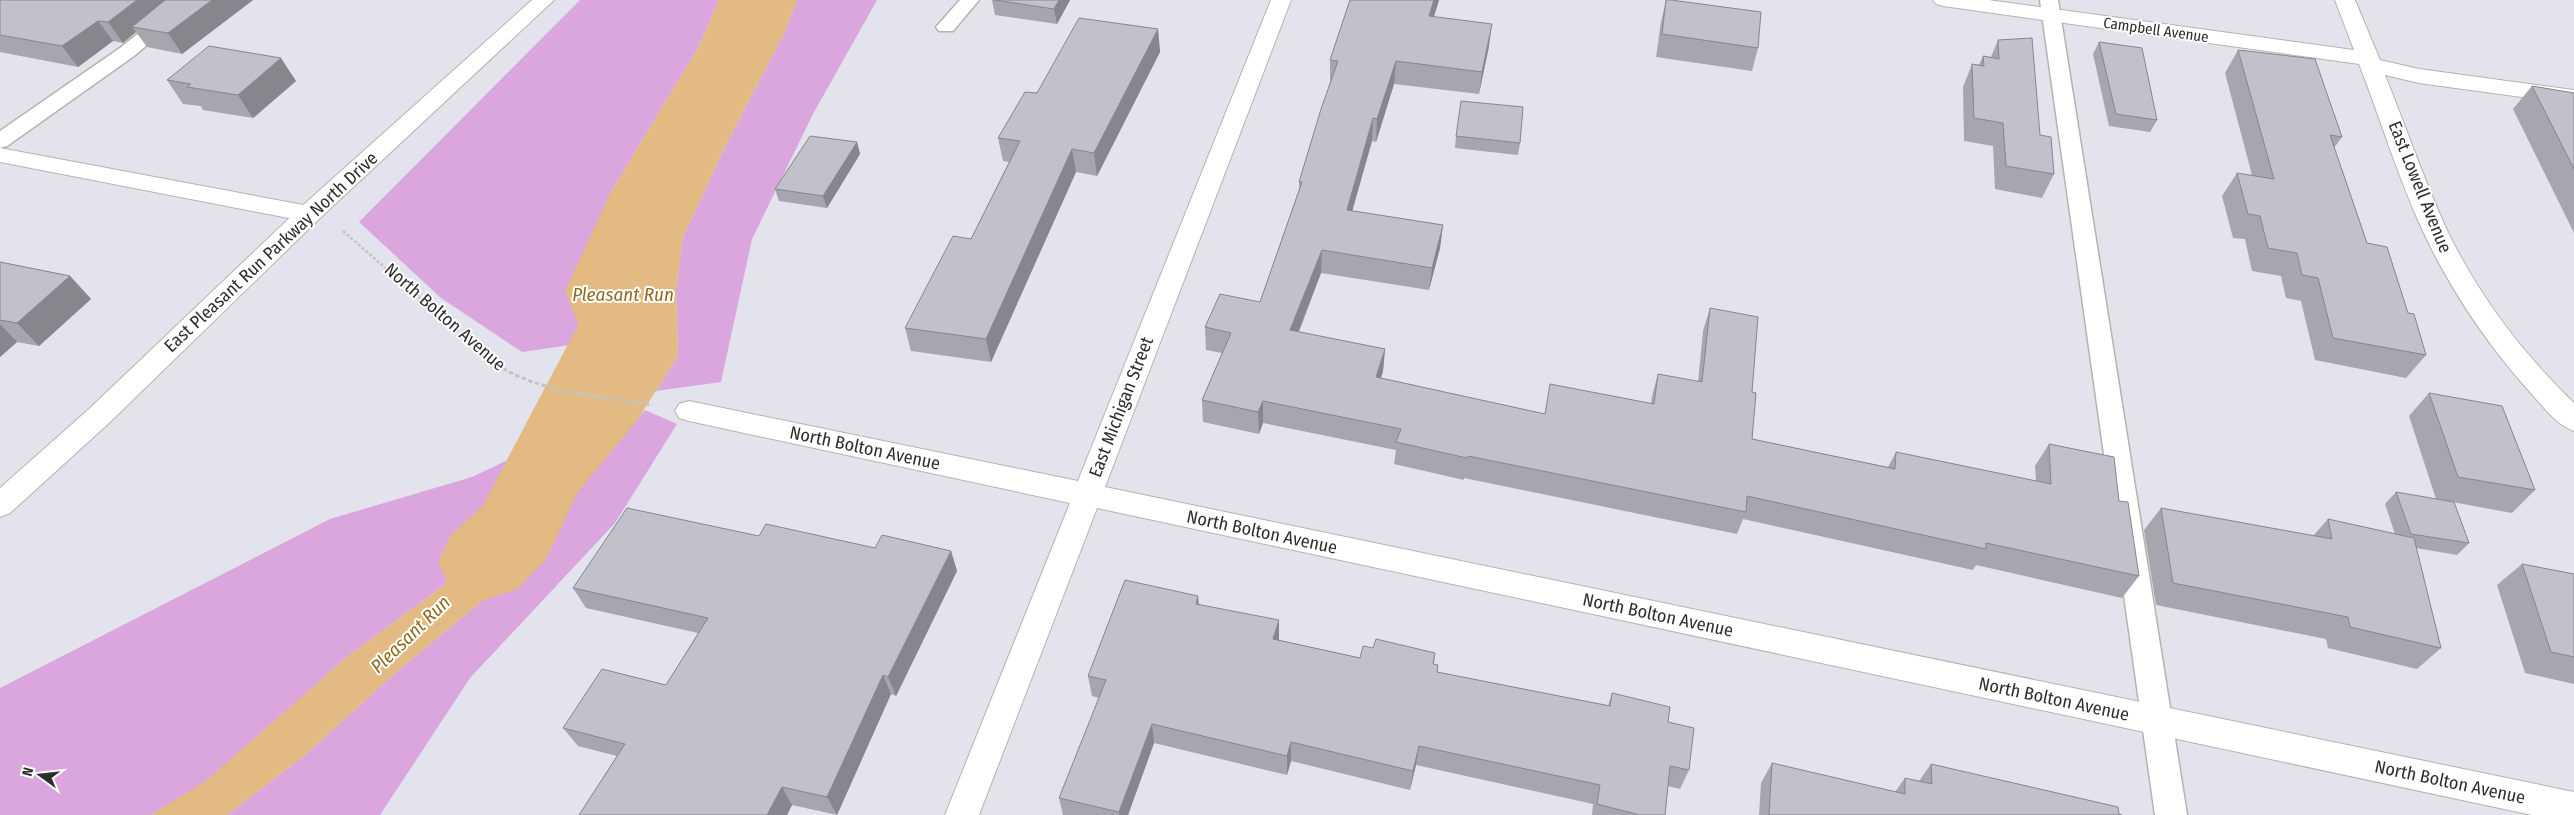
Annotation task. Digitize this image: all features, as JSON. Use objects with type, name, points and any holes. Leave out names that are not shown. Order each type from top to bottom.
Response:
[{"type":"street","name":"East Pleasant Run Parkway North Drive","points":[[0,505],[98,416],[309,214],[544,0]]},
{"type":"street","name":"East Michigan Street","points":[[962,815],[1280,0]]},
{"type":"street","name":"Campbell Avenue","points":[[1943,0],[2050,8],[2371,62],[2419,76],[2574,97]]},
{"type":"street","name":"East Lowell Avenue","points":[[2345,0],[2364,51],[2371,62],[2433,226],[2446,254],[2489,324],[2556,403],[2574,420]]},
{"type":"street","points":[[0,155],[309,214]]},
{"type":"street","name":"North Bolton Avenue","points":[[689,411],[2574,808]]},
{"type":"lane","points":[[0,141],[127,52],[192,0]]},
{"type":"lane","points":[[946,27],[970,0]]},
{"type":"lane","points":[[2050,8],[2171,815]]},
{"type":"path","name":"North Bolton Avenue","points":[[309,214],[348,234],[502,370],[540,385],[689,411]]},
{"type":"shaded area","points":[[580,0],[719,0],[698,48],[611,192],[581,330],[584,343],[522,352],[441,298],[359,222]]},
{"type":"shaded area","points":[[797,0],[877,0],[813,114],[752,239],[721,382],[656,391],[678,356],[676,289],[683,237],[723,151],[786,29]]},
{"type":"shaded area","points":[[645,410],[677,424],[615,523],[470,678],[380,815],[227,815],[304,756],[394,674],[483,600]]},
{"type":"shaded area","points":[[582,425],[443,586],[347,657],[207,781],[151,815],[0,815],[0,688],[330,519],[472,477]]},
{"type":"water","name":"Pleasant Run","points":[[719,0],[797,0],[786,29],[723,151],[683,237],[676,289],[678,356],[638,419],[553,522],[483,600],[394,674],[304,756],[227,815],[151,815],[207,780],[347,657],[443,586],[582,425],[590,367],[581,330],[565,291],[611,192],[698,48]]},
{"type":"building","points":[[0,0],[137,0],[108,22],[98,21],[62,46],[0,35]]},
{"type":"building","points":[[165,0],[212,0],[168,33],[132,27]]},
{"type":"building","points":[[995,0],[1059,0],[1054,9]]},
{"type":"building","points":[[1350,0],[1434,0],[1429,16],[1492,24],[1482,72],[1396,61],[1377,119],[1373,118],[1347,210],[1443,225],[1432,268],[1322,250],[1290,330],[1385,349],[1376,377],[1545,414],[1550,384],[1654,404],[1658,374],[1702,382],[1710,308],[1758,317],[1752,392],[1756,393],[1752,439],[1895,469],[1896,452],[2051,484],[2049,444],[2114,457],[2119,501],[2128,502],[2139,576],[1986,543],[1986,549],[1747,496],[1746,512],[1468,456],[1467,458],[1396,442],[1401,429],[1263,401],[1258,412],[1202,400],[1231,333],[1205,327],[1220,294],[1260,302],[1302,182],[1299,182],[1338,61],[1330,60]]},
{"type":"building","points":[[1666,0],[1761,12],[1758,48],[1662,34]]},
{"type":"building","points":[[1079,18],[1158,29],[1094,153],[1072,149],[986,339],[905,328],[953,236],[971,239],[1020,141],[998,138],[1025,92],[1037,93]]},
{"type":"building","points":[[2032,38],[2040,135],[2051,137],[2054,174],[2006,166],[2003,123],[1974,118],[1972,64],[1984,66],[1983,56],[1999,59],[1998,40]]},
{"type":"building","points":[[2099,42],[2142,48],[2157,120],[2116,114]]},
{"type":"building","points":[[209,46],[281,58],[238,95],[187,87],[191,84],[167,80]]},
{"type":"building","points":[[2238,50],[2315,59],[2342,137],[2330,135],[2367,243],[2387,247],[2408,313],[2414,314],[2426,355],[2333,338],[2318,278],[2302,275],[2297,253],[2268,248],[2260,216],[2248,214],[2237,173],[2274,179]]},
{"type":"building","points":[[2532,86],[2574,93],[2574,169]]},
{"type":"building","points":[[1461,101],[1523,107],[1520,143],[1456,136]]},
{"type":"building","points":[[810,136],[857,142],[823,196],[775,189]]},
{"type":"building","points":[[0,262],[70,276],[17,323],[0,320]]},
{"type":"building","points":[[2429,393],[2502,406],[2535,490],[2458,477]]},
{"type":"building","points":[[2396,492],[2454,502],[2469,543],[2411,534]]},
{"type":"building","points":[[627,508],[759,536],[766,524],[875,548],[882,535],[951,551],[888,677],[883,675],[827,797],[782,787],[767,815],[579,815],[625,744],[563,728],[602,669],[666,685],[708,618],[573,588]]},
{"type":"building","points":[[2161,508],[2332,539],[2328,519],[2414,538],[2441,648],[2350,627],[2348,617],[2173,583]]},
{"type":"building","points":[[2522,564],[2574,574],[2574,657],[2551,652]]},
{"type":"building","points":[[1125,580],[1198,596],[1196,604],[1279,620],[1273,639],[1360,658],[1363,646],[1373,648],[1376,639],[1435,653],[1433,664],[1438,665],[1437,672],[1610,706],[1612,693],[1670,707],[1668,722],[1694,728],[1689,770],[1670,766],[1665,815],[1640,815],[1597,804],[1600,785],[1419,746],[1413,771],[1291,742],[1287,756],[1152,724],[1119,812],[1059,798],[1106,680],[1088,676]]},
{"type":"building","points":[[1772,763],[1905,794],[1905,778],[1932,784],[1931,764],[2118,807],[2119,814],[2122,815],[1769,815]]},
{"type":"waterway","name":"Pleasant Run","points":[[484,562],[514,533],[639,282]]}]
